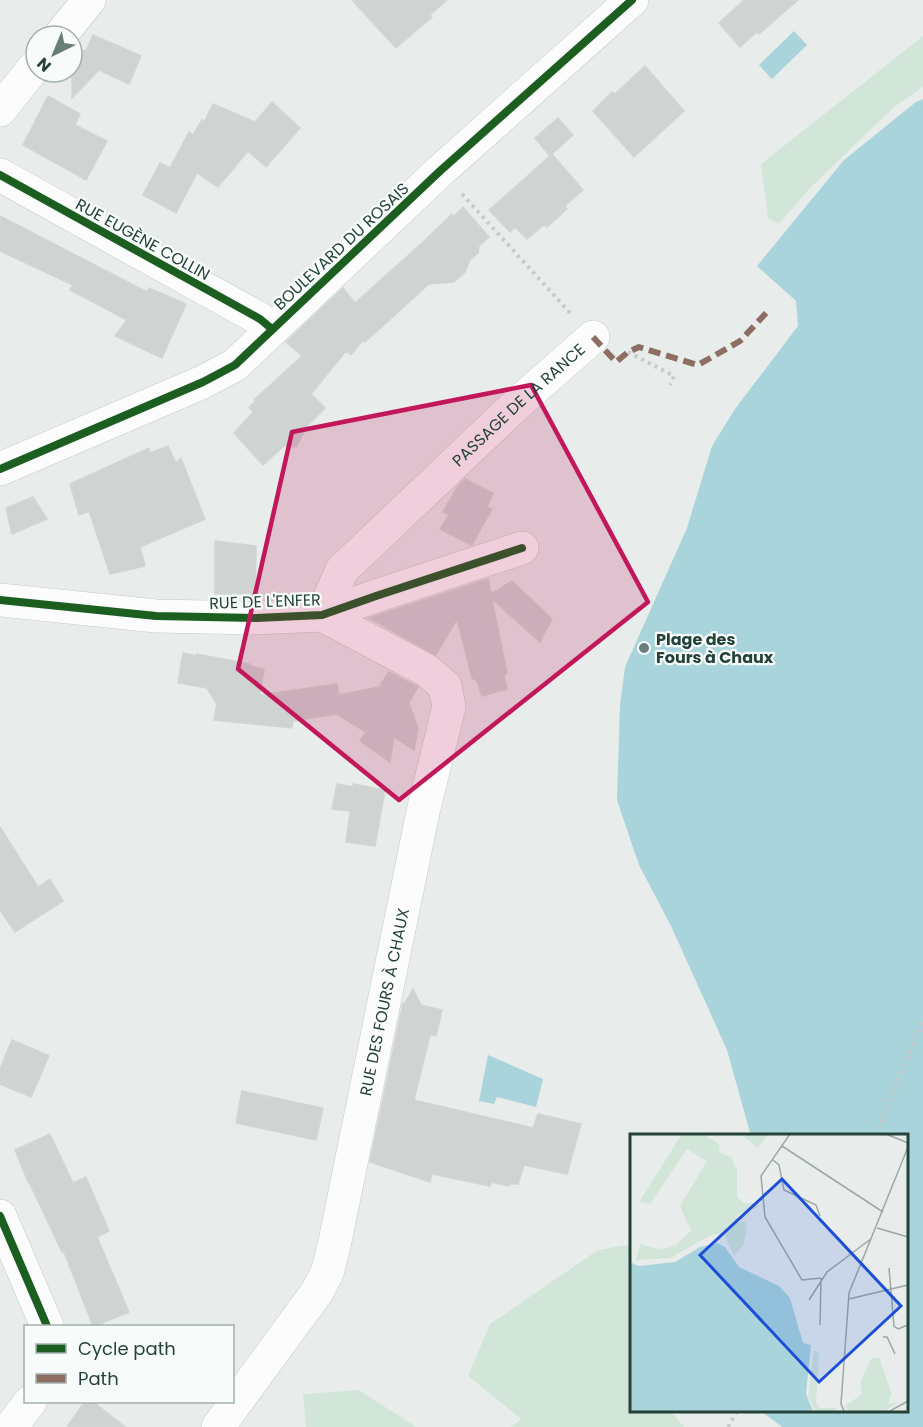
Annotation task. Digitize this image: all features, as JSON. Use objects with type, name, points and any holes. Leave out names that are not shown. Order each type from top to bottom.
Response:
[{"type":"street","points":[[70,24],[89,0]]},
{"type":"street","name":"BOULEVARD DU ROSAIS","points":[[0,469],[203,382],[235,365],[440,171],[632,0]]},
{"type":"street","points":[[0,110],[24,80]]},
{"type":"street","name":"RUE EUGÈNE COLLIN","points":[[0,175],[260,318],[272,328]]},
{"type":"street","name":"PASSAGE DE LA RANCE","points":[[322,615],[342,570],[519,402],[593,337]]},
{"type":"street","name":"RUE DE L'ENFER","points":[[0,600],[156,616],[256,618],[322,615],[522,548]]},
{"type":"street","name":"RUE DES FOURS À CHAUX","points":[[218,1427],[317,1292],[327,1273],[423,812],[449,707],[445,686],[426,670],[322,615]]},
{"type":"street","points":[[0,1216],[47,1325]]},
{"type":"street","points":[[11,1427],[29,1403]]},
{"type":"path","points":[[628,352],[674,376],[670,385]]},
{"type":"path","points":[[876,1134],[923,1021]]},
{"type":"path","points":[[728,1427],[737,1412]]},
{"type":"highlighted area","points":[[531,385],[648,602],[399,800],[238,669],[292,432]]},
{"type":"green space","points":[[923,36],[923,87],[894,107],[809,189],[779,224],[768,218],[761,164]]},
{"type":"green space","points":[[630,1244],[630,1412],[671,1412],[684,1427],[511,1427],[521,1419],[468,1376],[490,1324],[598,1250]]},
{"type":"green space","points":[[359,1390],[416,1427],[306,1427],[303,1394]]},
{"type":"water","points":[[794,31],[807,45],[772,79],[759,65]]},
{"type":"water","points":[[923,99],[923,1427],[782,1427],[762,1412],[908,1412],[908,1134],[750,1134],[727,1050],[671,926],[639,865],[617,800],[620,705],[625,667],[687,528],[712,446],[735,409],[798,326],[796,301],[757,266],[844,160],[916,102]]},
{"type":"water","points":[[488,1055],[543,1079],[536,1107],[497,1097],[494,1104],[479,1101]]},
{"type":"building","points":[[352,0],[447,0],[430,15],[432,17],[396,48]]},
{"type":"building","points":[[744,0],[798,0],[759,34],[757,32],[740,47],[719,23]]},
{"type":"building","points":[[93,35],[141,56],[129,84],[99,70],[72,98],[72,84],[84,84],[84,50],[86,51]]},
{"type":"building","points":[[645,66],[684,111],[634,157],[593,111],[612,92],[615,94]]},
{"type":"building","points":[[48,96],[80,114],[75,125],[107,141],[86,180],[23,145]]},
{"type":"building","points":[[272,102],[300,128],[266,167],[248,151],[218,187],[197,173],[176,213],[143,195],[160,163],[170,168],[189,132],[193,135],[202,120],[205,121],[213,104],[255,122]]},
{"type":"building","points":[[558,118],[573,135],[552,154],[583,190],[547,227],[545,224],[527,239],[515,227],[510,232],[489,210],[550,156],[535,138]]},
{"type":"building","points":[[463,207],[489,237],[479,246],[478,253],[470,260],[465,272],[454,282],[429,284],[365,342],[363,340],[351,355],[346,351],[311,394],[325,408],[308,425],[296,447],[284,446],[263,465],[234,433],[253,412],[249,407],[255,402],[254,400],[302,356],[286,342],[343,288],[355,303],[452,214],[453,217]]},
{"type":"building","points":[[0,216],[147,292],[149,288],[186,304],[162,358],[115,336],[127,320],[70,290],[73,285],[0,251]]},
{"type":"building","points":[[168,446],[176,463],[181,458],[205,519],[140,547],[145,566],[110,574],[89,511],[79,515],[70,484],[149,448],[150,453]]},
{"type":"building","points":[[465,479],[493,493],[487,507],[492,509],[472,545],[440,529],[449,515],[443,512],[458,486]]},
{"type":"building","points":[[33,497],[47,519],[12,534],[6,508]]},
{"type":"building","points":[[215,541],[256,546],[255,594],[215,594]]},
{"type":"building","points":[[488,579],[491,594],[512,581],[552,619],[540,642],[492,599],[507,673],[504,676],[507,689],[482,696],[477,681],[472,678],[457,619],[436,655],[369,618]]},
{"type":"building","points":[[183,653],[250,664],[250,666],[264,669],[260,695],[337,684],[339,695],[379,687],[389,672],[418,687],[409,703],[418,729],[414,750],[394,737],[390,762],[360,741],[366,732],[337,714],[293,721],[292,728],[214,720],[217,704],[207,688],[178,683]]},
{"type":"building","points":[[337,784],[353,787],[353,784],[385,790],[375,846],[346,842],[350,811],[332,809]]},
{"type":"building","points":[[0,827],[38,887],[50,879],[63,901],[15,932],[0,910]]},
{"type":"building","points":[[413,989],[421,1005],[442,1010],[436,1036],[430,1035],[414,1100],[533,1128],[538,1114],[581,1124],[567,1174],[524,1165],[518,1184],[509,1184],[509,1186],[491,1182],[490,1186],[432,1174],[430,1182],[370,1162],[403,1003]]},
{"type":"building","points":[[12,1040],[49,1056],[31,1097],[0,1084],[0,1069]]},
{"type":"building","points":[[242,1091],[323,1108],[316,1140],[236,1123]]},
{"type":"building","points":[[50,1134],[73,1183],[86,1177],[109,1231],[97,1237],[129,1312],[93,1325],[64,1252],[28,1182],[15,1150]]},
{"type":"building","points":[[84,1403],[95,1403],[125,1427],[67,1427]]},
{"type":"marked path","points":[[593,337],[616,362],[628,352],[639,347],[698,365],[740,341],[769,310]]},
{"type":"cycle path","points":[[0,469],[203,382],[235,365],[440,171],[632,0]]},
{"type":"cycle path","points":[[0,175],[260,319],[272,329]]},
{"type":"cycle path","points":[[0,600],[156,616],[256,618],[322,615],[522,548]]},
{"type":"cycle path","points":[[0,1216],[47,1325]]},
{"type":"place","name":"Plage des Fours à Chaux","points":[[644,648]]}]
